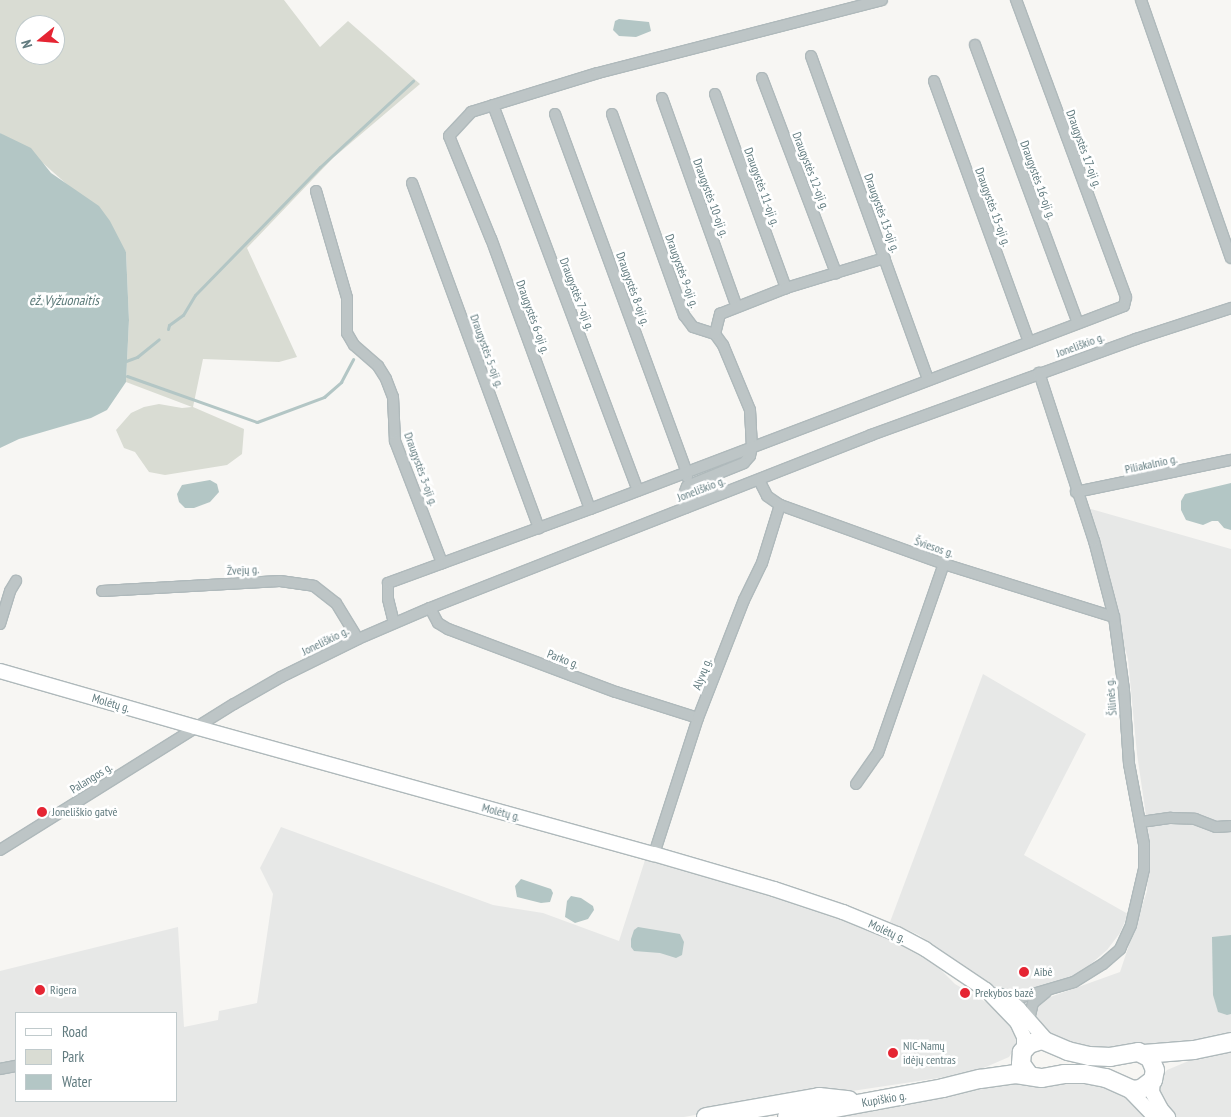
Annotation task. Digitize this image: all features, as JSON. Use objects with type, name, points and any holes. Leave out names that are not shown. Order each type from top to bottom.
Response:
[{"type":"highway","points":[[1029,1075],[1021,1064],[1023,1050],[1035,1041],[1048,1042],[1068,1051],[1089,1056],[1110,1057],[1138,1052],[1144,1054],[1194,1050],[1231,1042]]},
{"type":"highway","name":"Kupiškio g.","points":[[980,1079],[1012,1061],[1023,1050]]},
{"type":"highway","points":[[1126,1087],[1141,1089],[1163,1067],[1194,1050]]},
{"type":"highway","points":[[1144,1054],[1153,1063],[1153,1077]]},
{"type":"highway","name":"Kupiškio g.","points":[[787,1117],[980,1079],[1029,1075],[1042,1078],[1064,1074],[1085,1074],[1106,1078],[1126,1087]]},
{"type":"highway","points":[[706,1117],[820,1097],[869,1102]]},
{"type":"street","points":[[493,105],[598,73],[882,0]]},
{"type":"street","name":"Draugystės 17-oji g.","points":[[1016,0],[1126,297],[1124,306],[1078,324]]},
{"type":"street","points":[[1141,0],[1231,258]]},
{"type":"street","name":"Draugystės 16-oji g.","points":[[975,45],[1078,324]]},
{"type":"street","name":"Draugystės 13-oji g.","points":[[812,56],[928,379]]},
{"type":"street","name":"Draugystės 12-oji g.","points":[[762,78],[836,273]]},
{"type":"street","name":"Draugystės 15-oji g.","points":[[934,81],[1029,342]]},
{"type":"street","name":"Draugystės 11-oji g.","points":[[715,94],[786,288]]},
{"type":"street","name":"Draugystės 10-oji g.","points":[[662,98],[737,307]]},
{"type":"street","name":"Draugystės 6-oji g.","points":[[493,105],[471,112],[448,136],[491,239],[590,509]]},
{"type":"street","name":"Draugystės 7-oji g.","points":[[493,105],[638,491]]},
{"type":"street","name":"Draugystės 8-oji g.","points":[[555,114],[687,472]]},
{"type":"street","name":"Draugystės 9-oji g.","points":[[612,114],[684,315],[693,328],[715,334]]},
{"type":"street","name":"Draugystės 5-oji g.","points":[[412,183],[539,528]]},
{"type":"street","name":"Draugystės 3-oji g.","points":[[316,191],[347,298],[347,334],[354,345],[378,366],[386,379],[394,408],[395,441],[442,563]]},
{"type":"street","points":[[687,486],[744,463],[750,456],[752,447],[750,410],[723,345],[715,334],[720,314],[786,288],[885,258]]},
{"type":"street","name":"Joneliškio g.","points":[[195,728],[281,677],[358,639],[430,608],[871,435],[1039,373],[1231,308]]},
{"type":"street","points":[[394,623],[388,599],[388,583],[638,491],[928,379],[1078,324]]},
{"type":"street","name":"Šilinės g.","points":[[1008,999],[1016,999],[1074,982],[1104,964],[1120,949],[1131,925],[1141,885],[1144,844],[1129,764],[1124,690],[1114,617],[1094,541],[1076,492],[1039,373]]},
{"type":"street","name":"Piliakalnio g.","points":[[1076,492],[1231,460]]},
{"type":"street","points":[[686,508],[683,497],[687,486],[687,472]]},
{"type":"street","name":"Šviesos g.","points":[[759,480],[767,496],[780,505],[944,564],[1114,617]]},
{"type":"street","name":"Alyvų g.","points":[[654,854],[698,718],[744,600],[762,563],[780,505]]},
{"type":"street","points":[[856,784],[878,752],[944,564]]},
{"type":"street","points":[[0,624],[10,591],[16,581]]},
{"type":"street","name":"Žvejų g.","points":[[102,590],[280,581],[314,586],[336,603],[358,639]]},
{"type":"street","name":"Parko g.","points":[[430,608],[438,623],[448,629],[616,692],[698,718]]},
{"type":"street","name":"Molėtų g.","points":[[0,671],[195,728],[654,854],[774,889],[896,934],[925,949],[986,990],[1008,999],[1048,1042]]},
{"type":"street","name":"Palangos g.","points":[[0,850],[195,728]]},
{"type":"street","points":[[1141,822],[1171,818],[1195,819],[1216,827],[1231,826]]},
{"type":"street","name":"Šilinės g.","points":[[1029,1020],[1033,1003],[1038,997],[1056,987]]},
{"type":"street","name":"Molėtų g.","points":[[986,990],[1017,1022],[1024,1037],[1023,1050]]},
{"type":"street","points":[[0,1069],[15,1066]]},
{"type":"street","points":[[1153,1077],[1152,1092],[1161,1109],[1168,1117]]},
{"type":"street","points":[[1126,1087],[1155,1117]]},
{"type":"shaded area","points":[[1084,507],[1231,549],[1231,1034],[1158,1051],[1104,1052],[1053,1039],[1035,1018],[1038,1004],[1042,1000],[1120,972],[1147,891],[1149,836],[1137,754],[1128,659]]},
{"type":"shaded area","points":[[983,674],[1086,734],[1024,855],[1128,914],[1120,933],[1107,950],[1078,975],[1018,995],[1005,993],[974,975],[919,935],[890,922]]},
{"type":"shaded area","points":[[281,827],[493,905],[543,913],[619,941],[646,857],[773,893],[880,934],[935,964],[955,984],[1001,1011],[1016,1027],[1018,1042],[1009,1057],[972,1073],[852,1091],[805,1095],[684,1117],[0,1117],[0,971],[178,927],[184,1027],[218,1020],[219,1011],[257,1003],[273,894],[260,868]]},
{"type":"shaded area","points":[[1231,1051],[1231,1117],[1172,1117],[1158,1091],[1162,1076],[1167,1070],[1191,1060]]},
{"type":"shaded area","points":[[1064,1078],[1115,1087],[1150,1117],[833,1117],[952,1095],[1005,1081]]},
{"type":"green space","points":[[0,0],[284,0],[320,47],[348,21],[420,84],[333,158],[247,248],[297,357],[279,362],[203,359],[193,407],[244,429],[242,454],[227,465],[165,475],[149,472],[135,452],[124,448],[116,430],[131,413],[144,407],[159,404],[182,408],[192,407],[126,382],[129,320],[126,252],[71,188],[44,164],[0,133]]},
{"type":"water","points":[[619,19],[649,22],[651,31],[636,37],[619,36],[613,30],[615,21]]},
{"type":"water","name":"ež. Vyžuonaitis","points":[[0,133],[31,148],[51,173],[99,206],[110,221],[126,252],[129,320],[126,382],[107,410],[91,418],[19,439],[0,448]]},
{"type":"water","points":[[210,480],[217,484],[219,492],[210,502],[194,508],[185,508],[179,502],[177,494],[182,485]]},
{"type":"water","points":[[1231,483],[1231,530],[1224,528],[1218,521],[1212,521],[1203,525],[1186,520],[1181,510],[1181,501],[1185,494]]},
{"type":"water","points":[[521,879],[551,889],[553,893],[550,902],[541,903],[517,897],[515,886]]},
{"type":"water","points":[[571,896],[581,898],[593,906],[594,910],[588,919],[575,923],[565,917],[567,901]]},
{"type":"water","points":[[638,927],[680,934],[684,942],[682,955],[676,958],[660,953],[634,951],[631,947],[631,939],[634,930]]},
{"type":"water","points":[[1231,935],[1231,1014],[1227,1015],[1218,1012],[1213,995],[1212,937]]},
{"type":"waterway","points":[[168,329],[169,325],[183,315],[195,295],[320,167],[413,81]]},
{"type":"waterway","points":[[126,361],[137,357],[159,339]]},
{"type":"waterway","points":[[127,376],[257,422],[324,397],[341,382],[353,359]]},
{"type":"place","name":"Joneliškio gatvė","points":[[42,812]]},
{"type":"place","name":"Aibė","points":[[1024,972]]},
{"type":"place","name":"Rigera","points":[[40,990]]},
{"type":"place","name":"Prekybos bazė","points":[[965,993]]},
{"type":"place","name":"NIC-Namų idėjų centras","points":[[893,1053]]}]
